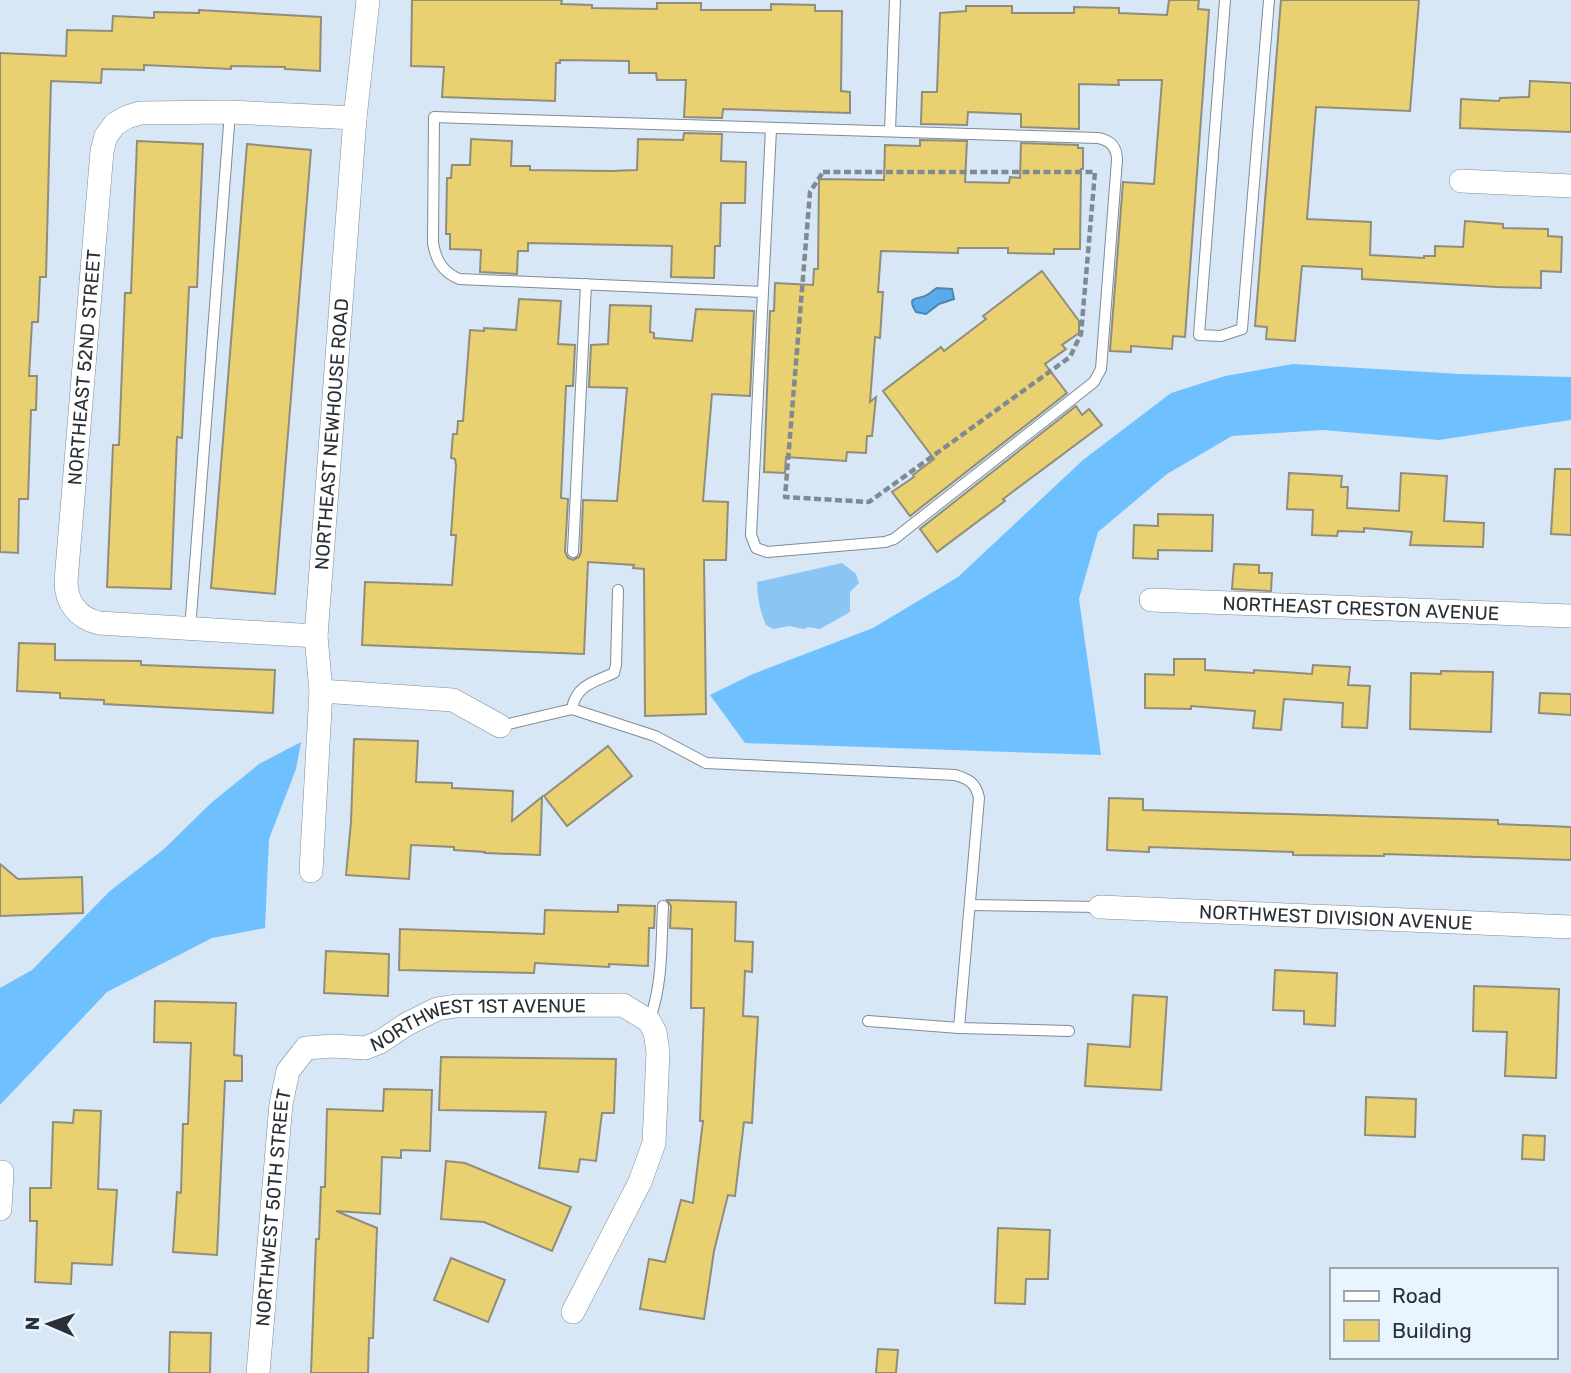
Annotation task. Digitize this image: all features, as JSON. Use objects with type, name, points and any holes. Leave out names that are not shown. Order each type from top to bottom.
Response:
[{"type":"street","name":"NORTHEAST NEWHOUSE ROAD","points":[[311,871],[321,691],[316,635],[355,118],[368,0]]},
{"type":"street","points":[[230,112],[355,118]]},
{"type":"street","name":"NORTHEAST 52ND STREET","points":[[190,629],[99,623],[87,619],[77,612],[68,598],[66,581],[102,151],[106,136],[115,124],[140,113],[230,112]]},
{"type":"street","points":[[1461,181],[1571,186]]},
{"type":"street","name":"NORTHEAST CRESTON AVENUE","points":[[1151,600],[1571,617]]},
{"type":"street","points":[[190,629],[316,635]]},
{"type":"street","points":[[321,691],[453,699],[500,726]]},
{"type":"street","name":"NORTHWEST DIVISION AVENUE","points":[[1100,908],[1571,927]]},
{"type":"street","name":"NORTHWEST 1ST AVENUE","points":[[306,1048],[365,1048],[437,1009],[456,1006],[623,1005],[649,1021]]},
{"type":"street","points":[[573,1312],[640,1182],[654,1143],[658,1052],[655,1032],[649,1021]]},
{"type":"street","name":"NORTHWEST 50TH STREET","points":[[258,1373],[281,1104],[288,1071],[306,1048]]},
{"type":"street","points":[[0,1209],[2,1172]]},
{"type":"lane","points":[[890,130],[895,0]]},
{"type":"lane","points":[[1225,0],[1199,335],[1221,336],[1242,329],[1269,0]]},
{"type":"lane","points":[[190,629],[230,112]]},
{"type":"lane","points":[[763,292],[459,279],[442,267],[435,255],[433,243],[434,117],[1098,138],[1112,145],[1117,155],[1101,369],[1094,382],[894,539],[887,542],[761,551],[753,544],[751,535],[763,292],[771,129]]},
{"type":"lane","points":[[573,552],[586,285]]},
{"type":"lane","points":[[572,709],[574,697],[585,686],[614,673],[618,590]]},
{"type":"lane","points":[[500,726],[572,709],[654,736],[706,764],[929,773],[969,779],[976,787],[979,798],[959,1028]]},
{"type":"lane","points":[[970,905],[1100,908]]},
{"type":"lane","points":[[649,1021],[657,1001],[660,980],[663,906]]},
{"type":"lane","points":[[868,1021],[959,1028],[1069,1031]]},
{"type":"path","points":[[823,172],[1095,172],[1081,334],[1070,357],[869,502],[785,497],[810,192],[823,172]]},
{"type":"shaded area","points":[[937,288],[952,289],[954,299],[939,304],[926,314],[916,312],[913,300]]},
{"type":"shaded area","points":[[1293,364],[1460,374],[1571,377],[1571,420],[1439,440],[1323,430],[1232,436],[1167,474],[1098,532],[1079,599],[1101,755],[745,743],[710,695],[753,674],[873,628],[958,577],[1083,460],[1171,393],[1225,376]]},
{"type":"shaded area","points":[[842,563],[856,574],[859,583],[850,592],[850,612],[820,629],[789,626],[773,629],[766,625],[759,604],[757,582]]},
{"type":"shaded area","points":[[301,742],[296,769],[269,839],[265,928],[212,938],[107,992],[0,1105],[0,988],[32,970],[110,891],[164,849],[211,803],[259,764]]},
{"type":"building","points":[[412,0],[562,0],[561,4],[592,5],[592,8],[657,9],[657,3],[701,3],[701,10],[771,10],[771,4],[815,5],[815,11],[842,11],[841,91],[850,92],[850,113],[723,109],[722,118],[684,117],[686,80],[657,80],[656,73],[629,73],[629,61],[560,60],[560,63],[556,63],[555,101],[442,97],[444,67],[411,66]]},
{"type":"building","points":[[1169,0],[1199,0],[1198,9],[1209,10],[1185,337],[1173,336],[1172,349],[1131,346],[1131,352],[1110,351],[1123,182],[1154,184],[1162,80],[1118,80],[1119,85],[1079,84],[1079,129],[1021,127],[1021,114],[968,112],[967,125],[921,124],[922,92],[937,92],[940,13],[966,11],[966,6],[1012,6],[1012,13],[1074,13],[1074,7],[1119,8],[1119,13],[1167,15]]},
{"type":"building","points":[[1281,0],[1419,0],[1410,111],[1316,107],[1307,219],[1371,222],[1370,255],[1424,258],[1435,256],[1435,246],[1463,247],[1465,221],[1503,224],[1503,228],[1548,229],[1548,236],[1562,237],[1561,272],[1541,271],[1541,288],[1497,287],[1362,279],[1362,269],[1302,266],[1295,341],[1266,339],[1267,327],[1255,326]]},
{"type":"building","points":[[199,10],[321,17],[320,71],[285,67],[231,66],[231,69],[144,65],[144,70],[102,69],[101,83],[51,81],[46,277],[40,277],[38,322],[32,322],[29,376],[37,376],[36,410],[31,410],[28,499],[19,499],[18,553],[0,552],[0,53],[66,56],[67,30],[112,31],[113,16],[154,18],[154,12],[199,13]]},
{"type":"building","points":[[1530,81],[1571,83],[1571,132],[1460,128],[1461,99],[1499,101],[1500,98],[1529,97]]},
{"type":"building","points":[[684,133],[722,134],[721,161],[746,162],[745,203],[721,203],[720,246],[715,246],[714,278],[671,277],[672,246],[528,243],[528,251],[518,251],[517,274],[480,272],[481,250],[450,249],[450,234],[446,234],[447,178],[451,178],[452,165],[470,165],[471,139],[512,141],[511,166],[530,166],[530,170],[611,171],[637,170],[638,139],[683,140]]},
{"type":"building","points":[[920,140],[967,141],[965,182],[1009,183],[1010,177],[1020,178],[1021,143],[1078,145],[1078,148],[1083,148],[1080,249],[1054,249],[1054,254],[1008,253],[1008,248],[958,248],[958,253],[881,251],[878,292],[883,292],[880,338],[875,337],[870,402],[876,397],[872,436],[867,436],[866,453],[847,452],[846,461],[786,457],[785,473],[764,472],[770,311],[774,311],[775,283],[813,285],[814,269],[818,269],[819,179],[884,180],[885,145],[920,146]]},
{"type":"building","points":[[137,141],[203,144],[197,287],[189,287],[182,438],[177,437],[171,589],[107,587],[113,445],[119,445],[125,293],[131,293]]},
{"type":"building","points":[[247,144],[311,150],[275,594],[211,588]]},
{"type":"building","points":[[1042,271],[1079,321],[1079,333],[1062,345],[1066,349],[1045,364],[1067,393],[910,516],[892,492],[934,459],[883,391],[941,347],[944,351],[986,319],[983,316]]},
{"type":"building","points":[[519,299],[561,301],[558,344],[575,345],[573,386],[566,386],[561,498],[568,499],[565,552],[568,558],[573,560],[579,557],[581,552],[583,500],[617,501],[627,388],[589,387],[591,345],[608,344],[610,305],[651,306],[650,332],[654,333],[654,338],[692,341],[696,309],[754,311],[750,396],[712,394],[703,501],[728,502],[726,560],[704,560],[706,714],[645,716],[644,569],[633,568],[634,565],[588,562],[584,654],[362,645],[365,582],[452,585],[456,535],[451,535],[456,465],[455,459],[451,458],[453,434],[457,434],[458,421],[463,421],[470,330],[516,330]]},
{"type":"building","points":[[1076,406],[1082,415],[1089,409],[1102,425],[937,552],[920,529]]},
{"type":"building","points":[[1555,469],[1571,469],[1571,535],[1551,534]]},
{"type":"building","points":[[1289,473],[1342,476],[1341,487],[1348,487],[1347,508],[1399,511],[1401,473],[1447,476],[1444,521],[1484,523],[1483,547],[1410,545],[1412,532],[1364,528],[1364,532],[1338,531],[1337,536],[1312,535],[1313,510],[1287,509]]},
{"type":"building","points":[[1158,514],[1213,515],[1212,551],[1158,550],[1158,559],[1133,558],[1134,525],[1158,526]]},
{"type":"building","points":[[1234,564],[1259,565],[1259,573],[1272,573],[1271,591],[1232,589]]},
{"type":"building","points":[[19,643],[55,644],[55,660],[141,661],[141,665],[275,670],[273,713],[104,704],[104,700],[60,698],[60,693],[17,691]]},
{"type":"building","points":[[1174,659],[1205,659],[1205,670],[1254,673],[1254,670],[1312,674],[1313,665],[1350,667],[1348,685],[1370,686],[1367,728],[1342,727],[1343,703],[1284,699],[1281,730],[1253,728],[1255,711],[1191,706],[1191,709],[1145,708],[1145,674],[1174,675]]},
{"type":"building","points":[[1441,671],[1493,672],[1491,732],[1410,729],[1411,673],[1441,674]]},
{"type":"building","points":[[1540,693],[1571,694],[1571,715],[1539,713]]},
{"type":"building","points":[[354,739],[418,741],[416,782],[452,783],[452,788],[513,791],[512,821],[542,797],[540,855],[485,853],[454,850],[454,847],[411,845],[409,879],[346,875]]},
{"type":"building","points":[[608,746],[632,776],[567,826],[544,796]]},
{"type":"building","points":[[1109,798],[1143,799],[1143,810],[1498,820],[1498,824],[1571,827],[1571,860],[1384,854],[1293,855],[1293,852],[1149,847],[1149,852],[1107,850]]},
{"type":"building","points":[[0,864],[18,879],[82,877],[83,913],[0,916]]},
{"type":"building","points":[[667,900],[736,902],[735,941],[753,942],[752,972],[745,971],[743,1016],[758,1017],[752,1123],[744,1122],[735,1196],[728,1195],[714,1251],[704,1319],[640,1309],[649,1259],[665,1262],[681,1200],[693,1203],[703,1121],[700,1121],[704,1008],[691,1008],[692,929],[670,928],[671,906]]},
{"type":"building","points":[[618,905],[655,906],[654,928],[649,928],[648,966],[535,963],[534,973],[399,970],[400,929],[544,934],[545,910],[618,912]]},
{"type":"building","points":[[326,951],[389,954],[388,996],[324,993]]},
{"type":"building","points":[[1275,970],[1337,973],[1335,1026],[1304,1024],[1304,1011],[1273,1010]]},
{"type":"building","points":[[1474,986],[1559,989],[1556,1078],[1505,1076],[1507,1032],[1473,1031]]},
{"type":"building","points":[[1133,995],[1167,997],[1161,1090],[1085,1086],[1088,1044],[1130,1047]]},
{"type":"building","points":[[155,1001],[236,1003],[234,1055],[242,1056],[242,1081],[225,1081],[217,1255],[173,1252],[177,1192],[181,1193],[183,1124],[188,1124],[191,1043],[154,1042]]},
{"type":"building","points":[[441,1057],[616,1059],[614,1113],[602,1113],[596,1161],[580,1159],[578,1172],[539,1168],[546,1112],[439,1110]]},
{"type":"building","points":[[384,1089],[432,1090],[430,1151],[401,1150],[401,1158],[382,1157],[380,1214],[336,1211],[377,1228],[373,1338],[369,1338],[368,1373],[311,1373],[316,1239],[319,1239],[321,1187],[325,1187],[327,1109],[383,1111]]},
{"type":"building","points":[[1366,1097],[1416,1099],[1415,1137],[1365,1135]]},
{"type":"building","points":[[74,1110],[101,1111],[98,1189],[117,1190],[112,1265],[72,1263],[71,1284],[35,1282],[37,1221],[30,1221],[30,1188],[51,1188],[53,1122],[73,1123]]},
{"type":"building","points":[[1523,1135],[1545,1136],[1544,1160],[1522,1159]]},
{"type":"building","points":[[446,1161],[465,1163],[571,1207],[552,1251],[484,1222],[441,1219]]},
{"type":"building","points":[[998,1228],[1050,1230],[1048,1279],[1026,1279],[1025,1304],[995,1303]]},
{"type":"building","points":[[451,1258],[505,1280],[488,1322],[434,1300]]},
{"type":"building","points":[[170,1332],[211,1333],[210,1373],[169,1373]]},
{"type":"building","points":[[878,1349],[898,1350],[896,1373],[876,1373]]}]
